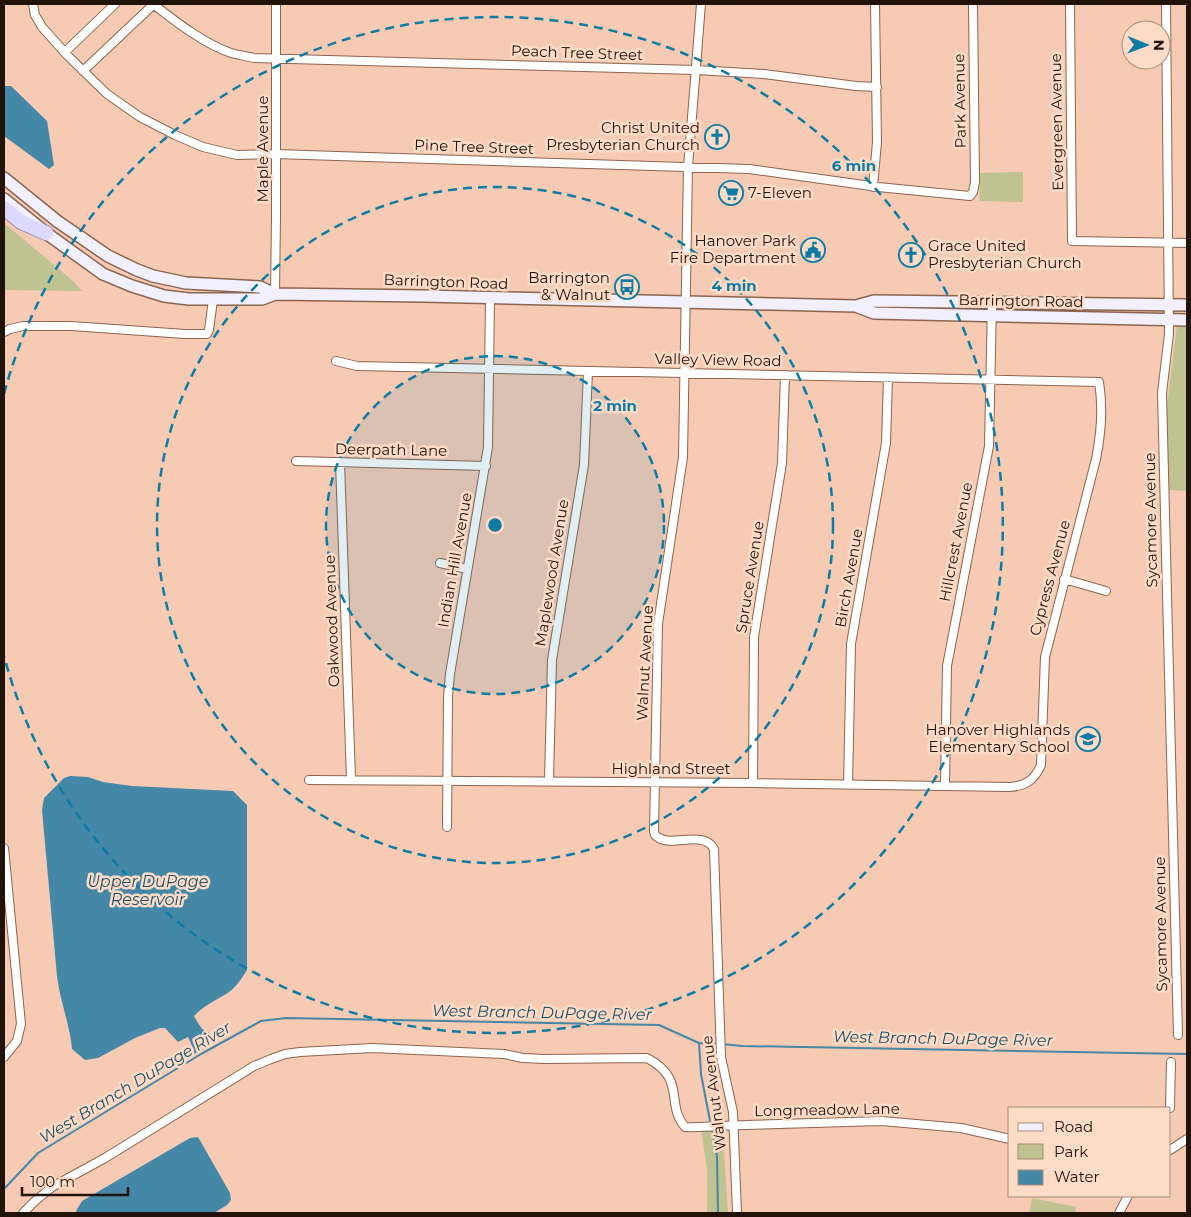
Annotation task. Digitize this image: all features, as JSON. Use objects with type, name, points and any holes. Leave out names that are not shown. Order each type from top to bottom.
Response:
[{"type":"highway","points":[[4,208],[21,222],[46,233]]},
{"type":"main road","name":"Barrington Road","points":[[4,178],[57,221],[108,256],[137,270],[153,276],[186,283],[260,287],[274,294]]},
{"type":"main road","name":"Barrington Road","points":[[4,199],[46,233],[103,274],[164,296],[213,300],[262,299],[274,294],[423,296],[856,306],[874,301],[1187,305]]},
{"type":"main road","name":"Barrington Road","points":[[856,306],[874,313],[1187,320]]},
{"type":"street","name":"Pine Tree Street","points":[[33,4],[35,14],[42,27],[107,94],[140,117],[175,135],[203,147],[237,155],[276,154],[749,169],[873,186],[970,196]]},
{"type":"street","points":[[65,52],[115,4]]},
{"type":"street","points":[[83,71],[154,4]]},
{"type":"street","name":"Peach Tree Street","points":[[154,4],[178,23],[230,52],[254,58],[696,70],[764,74],[877,87]]},
{"type":"street","name":"Maple Avenue","points":[[274,294],[276,4]]},
{"type":"street","name":"Walnut Avenue","points":[[701,4],[688,167],[683,457],[658,624],[654,783],[655,835],[661,840],[707,841],[714,849],[720,1029],[722,1057],[733,1112],[737,1213]]},
{"type":"street","points":[[873,186],[877,152],[874,4]]},
{"type":"street","name":"Park Avenue","points":[[970,196],[975,184],[973,4]]},
{"type":"street","name":"Evergreen Avenue","points":[[1070,4],[1072,241],[1168,244]]},
{"type":"street","name":"Sycamore Avenue","points":[[1166,4],[1169,334],[1162,393],[1178,1035]]},
{"type":"street","points":[[1168,244],[1187,243]]},
{"type":"street","name":"Indian Hill Avenue","points":[[447,827],[449,682],[488,447],[490,298]]},
{"type":"street","points":[[4,332],[23,326],[71,326],[207,334],[213,300]]},
{"type":"street","name":"Hillcrest Avenue","points":[[945,786],[947,666],[989,446],[992,303]]},
{"type":"street","name":"Valley View Road","points":[[336,361],[357,366],[1099,382]]},
{"type":"street","name":"Maplewood Avenue","points":[[549,781],[552,660],[584,465],[588,371]]},
{"type":"street","name":"Spruce Avenue","points":[[753,783],[754,637],[782,464],[785,375]]},
{"type":"street","name":"Birch Avenue","points":[[848,784],[851,644],[886,443],[888,378]]},
{"type":"street","name":"Cypress Avenue","points":[[1032,780],[1037,775],[1041,765],[1044,657],[1098,448],[1101,390],[1099,382]]},
{"type":"street","name":"Deerpath Lane","points":[[296,461],[486,466]]},
{"type":"street","name":"Oakwood Avenue","points":[[340,462],[351,779]]},
{"type":"street","points":[[440,563],[467,569]]},
{"type":"street","points":[[1064,579],[1106,591]]},
{"type":"street","name":"Highland Street","points":[[309,780],[1017,786],[1024,785],[1032,780]]},
{"type":"street","points":[[4,848],[21,1024],[17,1040],[4,1057]]},
{"type":"street","name":"Longmeadow Lane","points":[[24,1213],[52,1187],[105,1158],[254,1066],[292,1053],[372,1048],[504,1054],[523,1058],[544,1059],[648,1058],[661,1066],[672,1083],[680,1121],[685,1127],[882,1121],[961,1128],[1008,1139]]},
{"type":"street","points":[[1170,1107],[1171,1062]]},
{"type":"street","points":[[1171,1149],[1187,1140]]},
{"type":"street","points":[[1119,1213],[1127,1197]]},
{"type":"green space","points":[[1023,172],[1023,202],[980,201],[979,173]]},
{"type":"green space","points":[[4,223],[73,281],[82,291],[4,290]]},
{"type":"green space","points":[[1177,325],[1187,325],[1187,491],[1168,490],[1166,415]]},
{"type":"green space","points":[[701,1130],[720,1130],[723,1135],[728,1213],[707,1213],[707,1168]]},
{"type":"green space","points":[[1032,1198],[1076,1207],[1075,1213],[1029,1213]]},
{"type":"water","points":[[4,86],[11,86],[47,121],[54,165],[49,169],[4,136]]},
{"type":"water","name":"Upper DuPage Reservoir","points":[[70,776],[88,777],[103,782],[132,786],[233,791],[247,805],[247,970],[232,990],[194,1016],[206,1032],[216,1038],[193,1055],[194,1050],[188,1037],[178,1042],[165,1028],[160,1028],[135,1038],[98,1058],[85,1060],[72,1049],[57,976],[42,810],[44,798],[64,778]]},
{"type":"water","points":[[198,1137],[230,1193],[231,1200],[227,1205],[214,1213],[77,1213],[76,1211],[82,1201],[190,1138]]},
{"type":"waterway","name":"West Branch DuPage River","points":[[4,1189],[38,1153],[201,1054],[261,1021],[286,1018],[659,1025],[699,1043],[718,1044]]},
{"type":"waterway","points":[[699,1043],[701,1074],[710,1121]]},
{"type":"waterway","name":"West Branch DuPage River","points":[[722,1044],[742,1046],[1187,1054]]},
{"type":"waterway","points":[[712,1129],[717,1157],[718,1213]]},
{"type":"place","name":"Christ United Presbyterian Church","points":[[717,137]]},
{"type":"place","name":"7-Eleven","points":[[731,193]]},
{"type":"place","name":"Hanover Park Fire Department","points":[[813,250]]},
{"type":"place","name":"Grace United Presbyterian Church","points":[[911,255]]},
{"type":"place","name":"Barrington & Walnut","points":[[627,287]]},
{"type":"place","name":"Hanover Highlands Elementary School","points":[[1088,739]]}]
